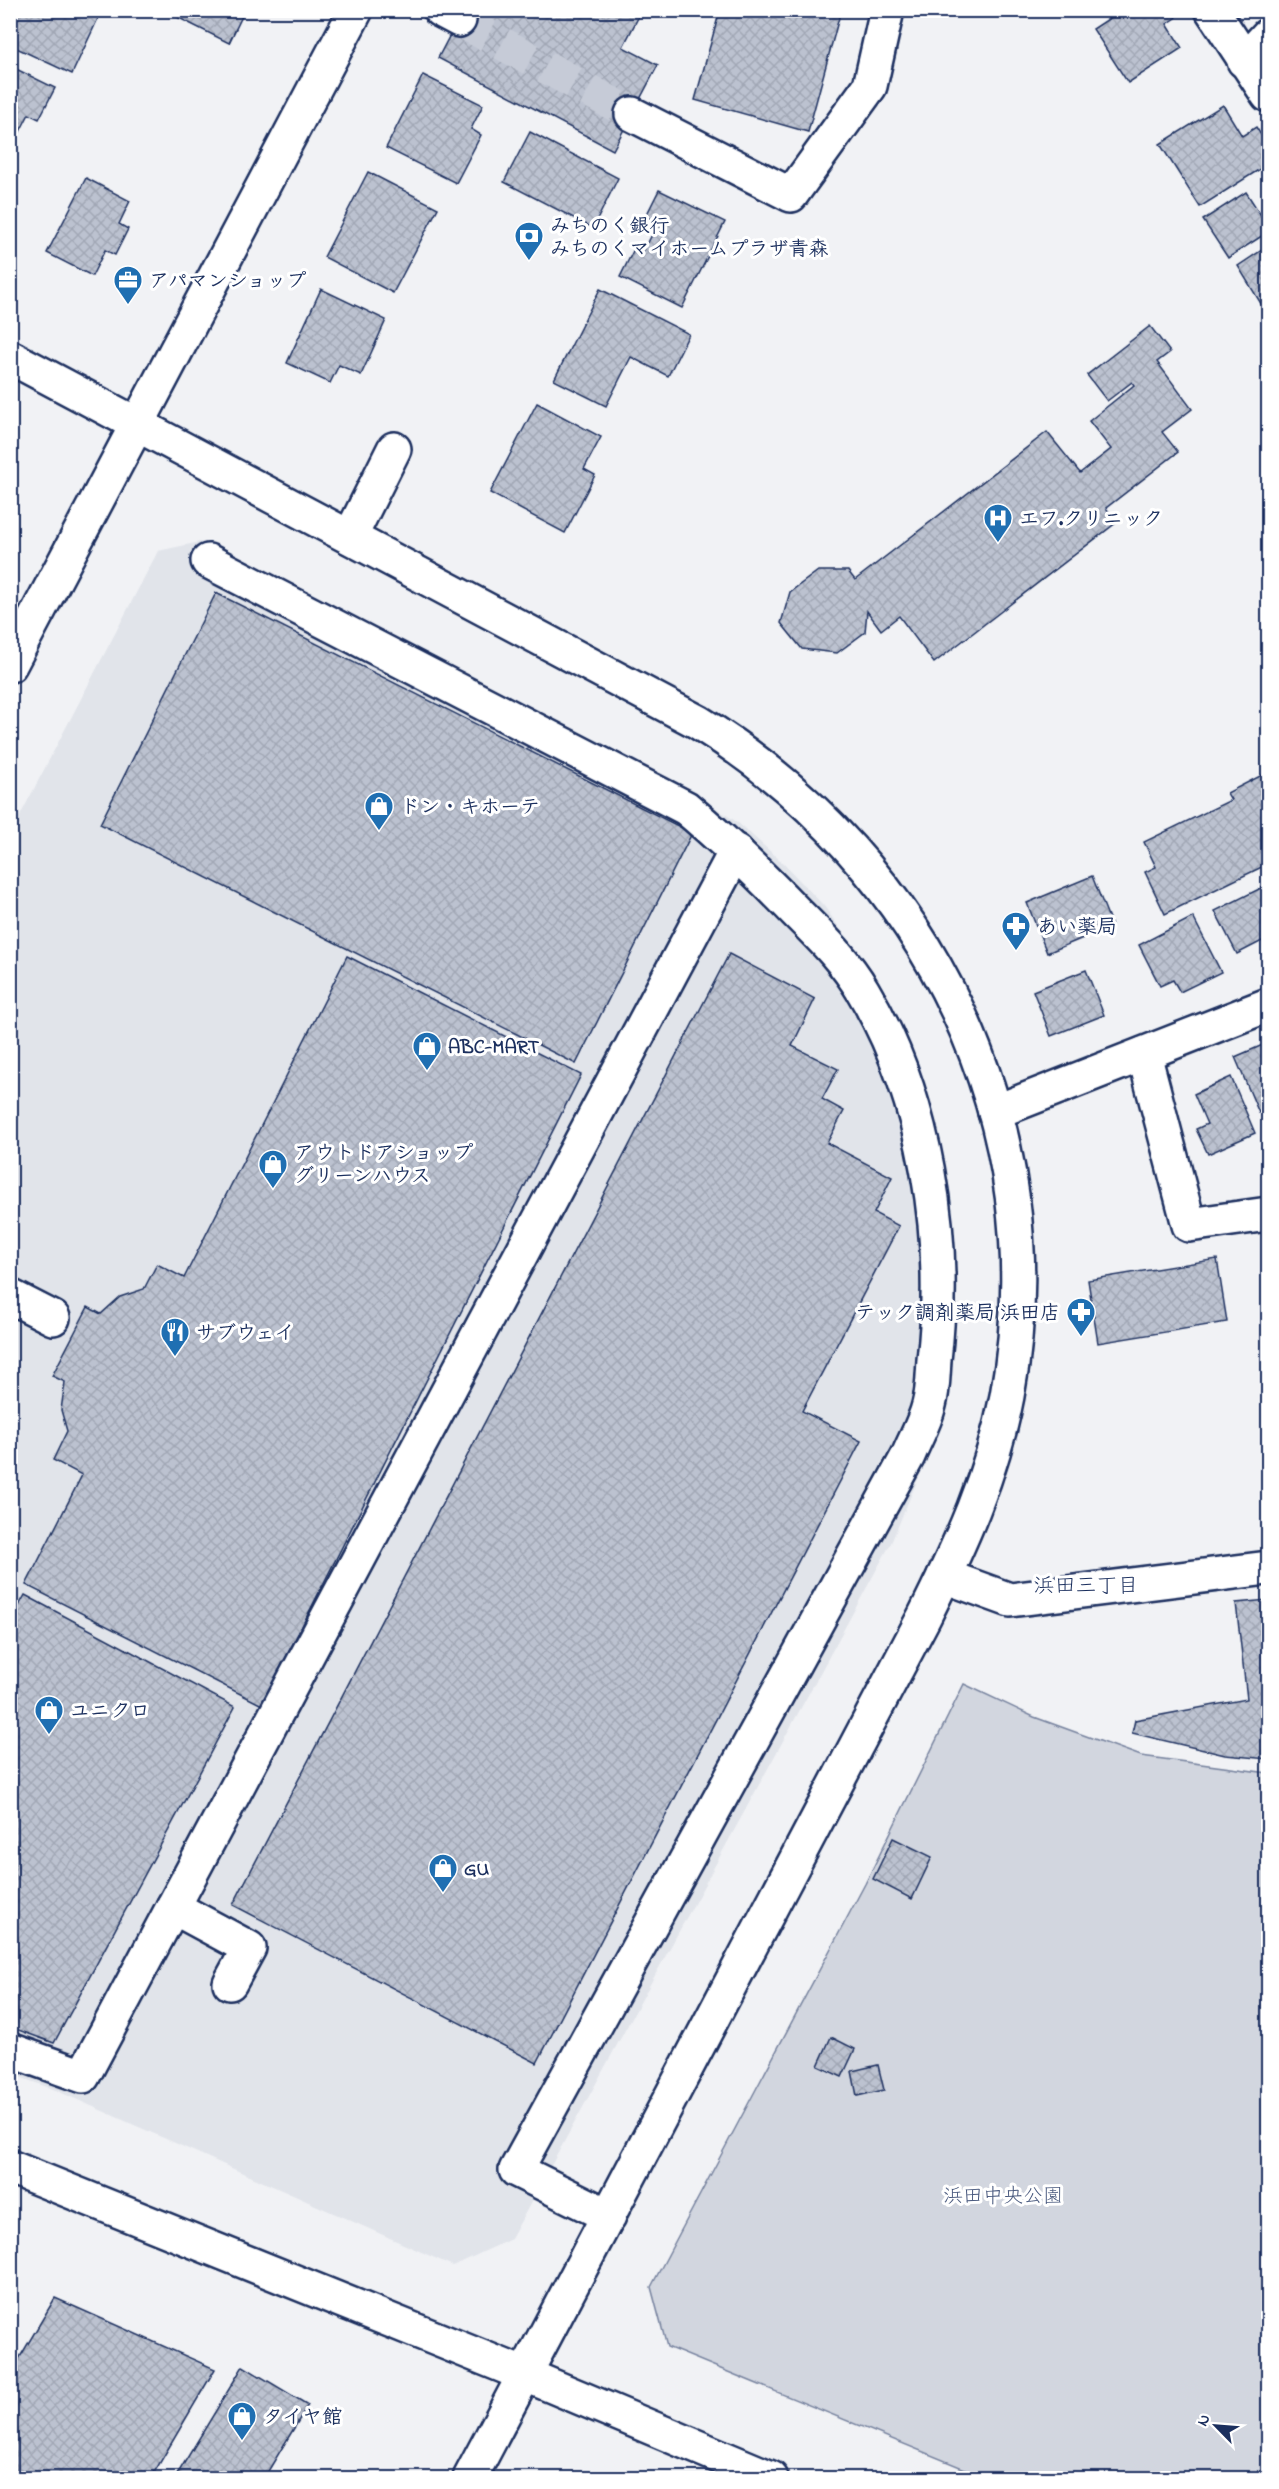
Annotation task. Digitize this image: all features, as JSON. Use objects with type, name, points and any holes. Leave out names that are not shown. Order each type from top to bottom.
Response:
[{"type":"street","points":[[10,665],[139,427],[356,10]]},
{"type":"street","points":[[632,114],[791,195],[870,86],[887,10]]},
{"type":"street","points":[[1212,10],[1244,61],[1269,95]]},
{"type":"street","points":[[1244,61],[1269,35]]},
{"type":"street","points":[[10,357],[698,722],[726,739],[792,790],[862,859],[897,903],[929,952],[956,1005],[995,1112],[1009,1171],[1016,1229],[1017,1288],[1014,1347],[1007,1396],[995,1449],[981,1494],[944,1576],[470,2478]]},
{"type":"street","points":[[350,537],[394,449]]},
{"type":"street","points":[[208,561],[686,808],[736,850],[836,953],[863,990],[885,1033],[904,1079],[923,1148],[931,1193],[940,1314],[929,1405],[908,1456],[516,2170],[609,2216]]},
{"type":"street","points":[[10,2049],[83,2076],[736,850]]},
{"type":"street","points":[[995,1112],[1269,1005]]},
{"type":"street","points":[[1144,1054],[1189,1225],[1269,1214]]},
{"type":"street","points":[[10,1296],[53,1318]]},
{"type":"street","points":[[944,1576],[1010,1600],[1269,1568]]},
{"type":"street","points":[[173,1907],[249,1948],[230,1983]]},
{"type":"street","points":[[10,2167],[526,2375],[771,2478]]},
{"type":"shaded area","points":[[200,542],[699,797],[737,822],[780,860],[824,906],[874,977],[906,1048],[934,1121],[950,1188],[955,1247],[954,1323],[940,1402],[925,1462],[891,1543],[511,2239],[453,2266],[53,2089],[11,2074],[11,833],[158,551]]},
{"type":"green space","name":"浜田中央公園","points":[[964,1684],[1034,1717],[1141,1756],[1268,1773],[1268,2478],[987,2478],[667,2347],[651,2287],[865,1884]]},
{"type":"building","points":[[20,10],[102,10],[72,74],[10,45],[10,31]]},
{"type":"building","points":[[163,10],[245,10],[229,43]]},
{"type":"building","points":[[463,10],[642,10],[623,47],[658,65],[613,150],[438,58]]},
{"type":"building","points":[[720,10],[841,10],[808,132],[695,100]]},
{"type":"building","points":[[1122,10],[1175,10],[1172,12],[1176,18],[1167,24],[1182,48],[1128,83],[1093,29]]},
{"type":"building","points":[[10,66],[55,88],[39,119],[29,114],[10,151]]},
{"type":"building","points":[[423,75],[483,105],[471,129],[481,135],[456,183],[386,148]]},
{"type":"building","points":[[1223,105],[1242,136],[1256,127],[1268,146],[1268,164],[1200,207],[1160,144]]},
{"type":"building","points":[[530,132],[618,178],[593,228],[504,182]]},
{"type":"building","points":[[368,172],[438,208],[393,293],[324,257]]},
{"type":"building","points":[[86,178],[130,201],[119,224],[128,229],[115,255],[105,250],[92,276],[47,253]]},
{"type":"building","points":[[659,190],[725,222],[682,308],[620,277],[634,249],[642,254],[658,223],[646,216]]},
{"type":"building","points":[[1246,192],[1268,226],[1268,232],[1228,258],[1203,220]]},
{"type":"building","points":[[1268,246],[1268,303],[1263,307],[1238,266]]},
{"type":"building","points":[[321,289],[386,320],[361,375],[339,365],[330,383],[287,363]]},
{"type":"building","points":[[600,289],[689,334],[668,376],[631,357],[606,406],[554,380]]},
{"type":"building","points":[[1150,326],[1170,352],[1157,362],[1192,409],[1162,432],[1178,452],[1106,508],[1117,522],[934,663],[899,616],[881,630],[867,611],[865,632],[837,653],[802,649],[781,623],[790,592],[818,571],[848,571],[855,580],[1047,432],[1080,473],[1111,449],[1089,421],[1134,385],[1132,382],[1107,401],[1087,375]]},
{"type":"building","points":[[537,403],[601,437],[584,469],[595,475],[565,533],[490,493]]},
{"type":"building","points":[[216,593],[692,833],[576,1064],[100,824]]},
{"type":"building","points":[[1268,772],[1268,864],[1165,914],[1145,872],[1156,867],[1144,842],[1231,800],[1227,793]]},
{"type":"building","points":[[1092,876],[1112,926],[1047,953],[1027,903]]},
{"type":"building","points":[[1265,886],[1268,893],[1268,938],[1237,954],[1215,911]]},
{"type":"building","points":[[1193,917],[1221,972],[1180,992],[1173,980],[1160,986],[1139,945]]},
{"type":"building","points":[[729,954],[815,999],[792,1046],[838,1069],[822,1099],[844,1111],[827,1143],[892,1177],[874,1213],[899,1226],[802,1411],[861,1441],[537,2063],[233,1905]]},
{"type":"building","points":[[347,956],[581,1075],[262,1705],[26,1585],[82,1475],[53,1460],[67,1431],[61,1410],[65,1382],[52,1376],[88,1307],[101,1314],[120,1297],[144,1289],[157,1264],[184,1278]]},
{"type":"building","points":[[1086,970],[1104,1015],[1051,1036],[1033,991]]},
{"type":"building","points":[[1265,1044],[1268,1052],[1268,1109],[1259,1113],[1235,1057]]},
{"type":"building","points":[[1231,1077],[1255,1133],[1208,1154],[1196,1129],[1207,1124],[1194,1094]]},
{"type":"building","points":[[1217,1259],[1227,1322],[1098,1343],[1088,1280]]},
{"type":"building","points":[[25,1595],[235,1707],[54,2043],[10,2027],[10,1622]]},
{"type":"building","points":[[1268,1600],[1268,1759],[1225,1755],[1132,1733],[1135,1720],[1247,1699],[1236,1603]]},
{"type":"building","points":[[893,1838],[932,1857],[912,1899],[873,1879]]},
{"type":"building","points":[[831,2037],[855,2049],[842,2077],[818,2066]]},
{"type":"building","points":[[878,2065],[884,2090],[857,2096],[852,2071]]},
{"type":"building","points":[[55,2298],[215,2369],[151,2478],[10,2478],[10,2374]]},
{"type":"building","name":"タイヤ館","points":[[243,2366],[308,2405],[264,2478],[175,2478]]},
{"type":"tunnel","points":[[459,20],[632,114]]},
{"type":"place","name":"みちのく銀行 みちのくマイホームプラザ青森","points":[[529,262]]},
{"type":"place","name":"アパマンショップ","points":[[128,306]]},
{"type":"place","name":"エフ.クリニック","points":[[998,544]]},
{"type":"place","name":"ドン・キホーテ","points":[[379,832]]},
{"type":"place","name":"あい薬局","points":[[1016,952]]},
{"type":"place","name":"ABC-MART","points":[[427,1072]]},
{"type":"place","name":"アウトドアショップ グリーンハウス","points":[[273,1190]]},
{"type":"place","name":"テック調剤薬局 浜田店","points":[[1081,1338]]},
{"type":"place","name":"サブウェイ","points":[[175,1358]]},
{"type":"place","name":"ユニクロ","points":[[49,1736]]},
{"type":"place","name":"GU","points":[[443,1894]]},
{"type":"place","name":"タイヤ館","points":[[242,2442]]},
{"type":"district","name":"浜田三丁目","points":[[1086,1585]]}]
